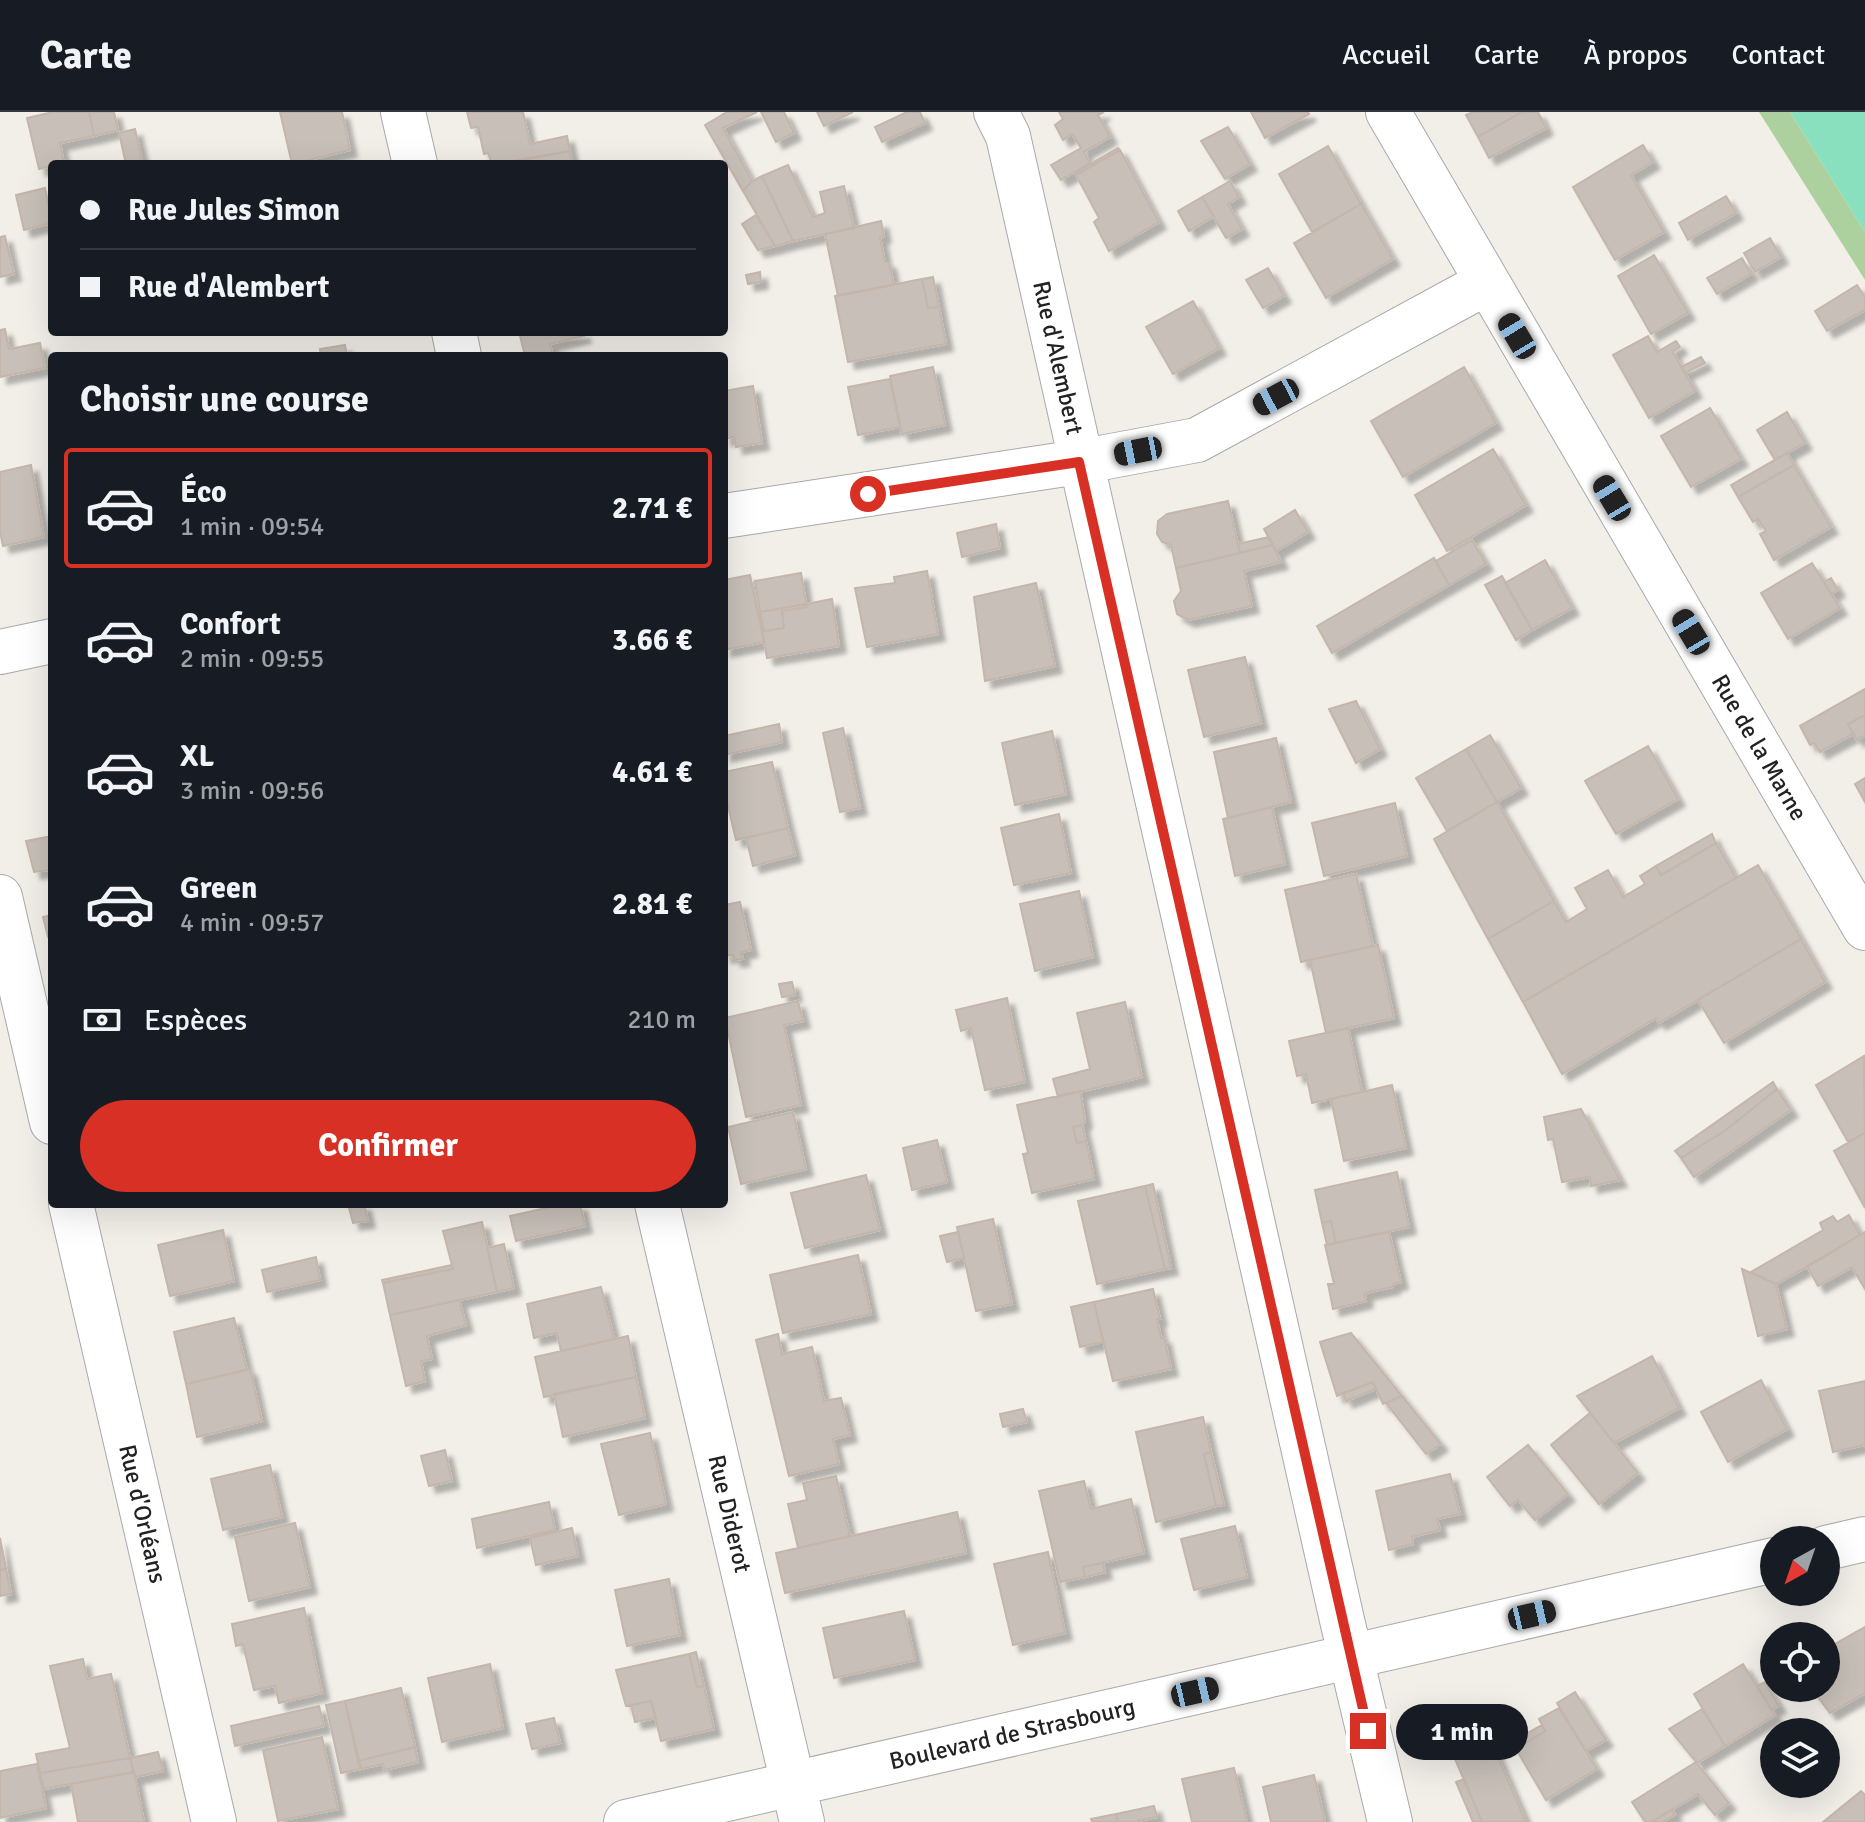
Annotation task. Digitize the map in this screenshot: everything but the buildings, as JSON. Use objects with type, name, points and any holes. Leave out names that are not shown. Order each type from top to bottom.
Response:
[{"type":"street","points":[[403,112],[414,160]]},
{"type":"street","name":"Rue d'Alembert","points":[[996,112],[1008,136],[1079,462],[1390,1822]]},
{"type":"street","name":"Rue de la Marne","points":[[1388,112],[1865,928]]},
{"type":"street","points":[[728,515],[1079,462],[1197,440],[1486,283]]},
{"type":"street","points":[[0,652],[48,642]]},
{"type":"street","points":[[0,897],[48,1105]]},
{"type":"street","name":"Rue d'Orléans","points":[[72,1208],[214,1822]]},
{"type":"street","name":"Rue Diderot","points":[[658,1208],[797,1802]]},
{"type":"street","points":[[1840,1545],[1865,1539]]},
{"type":"street","name":"Boulevard de Strasbourg","points":[[626,1822],[797,1802],[1351,1657],[1760,1563]]},
{"type":"green space","points":[[1759,112],[1790,112],[1865,232],[1865,280]]},
{"type":"green space","points":[[1790,112],[1865,112],[1865,232]]},
{"type":"route","points":[[868,494],[1079,462],[1368,1731]]}]
